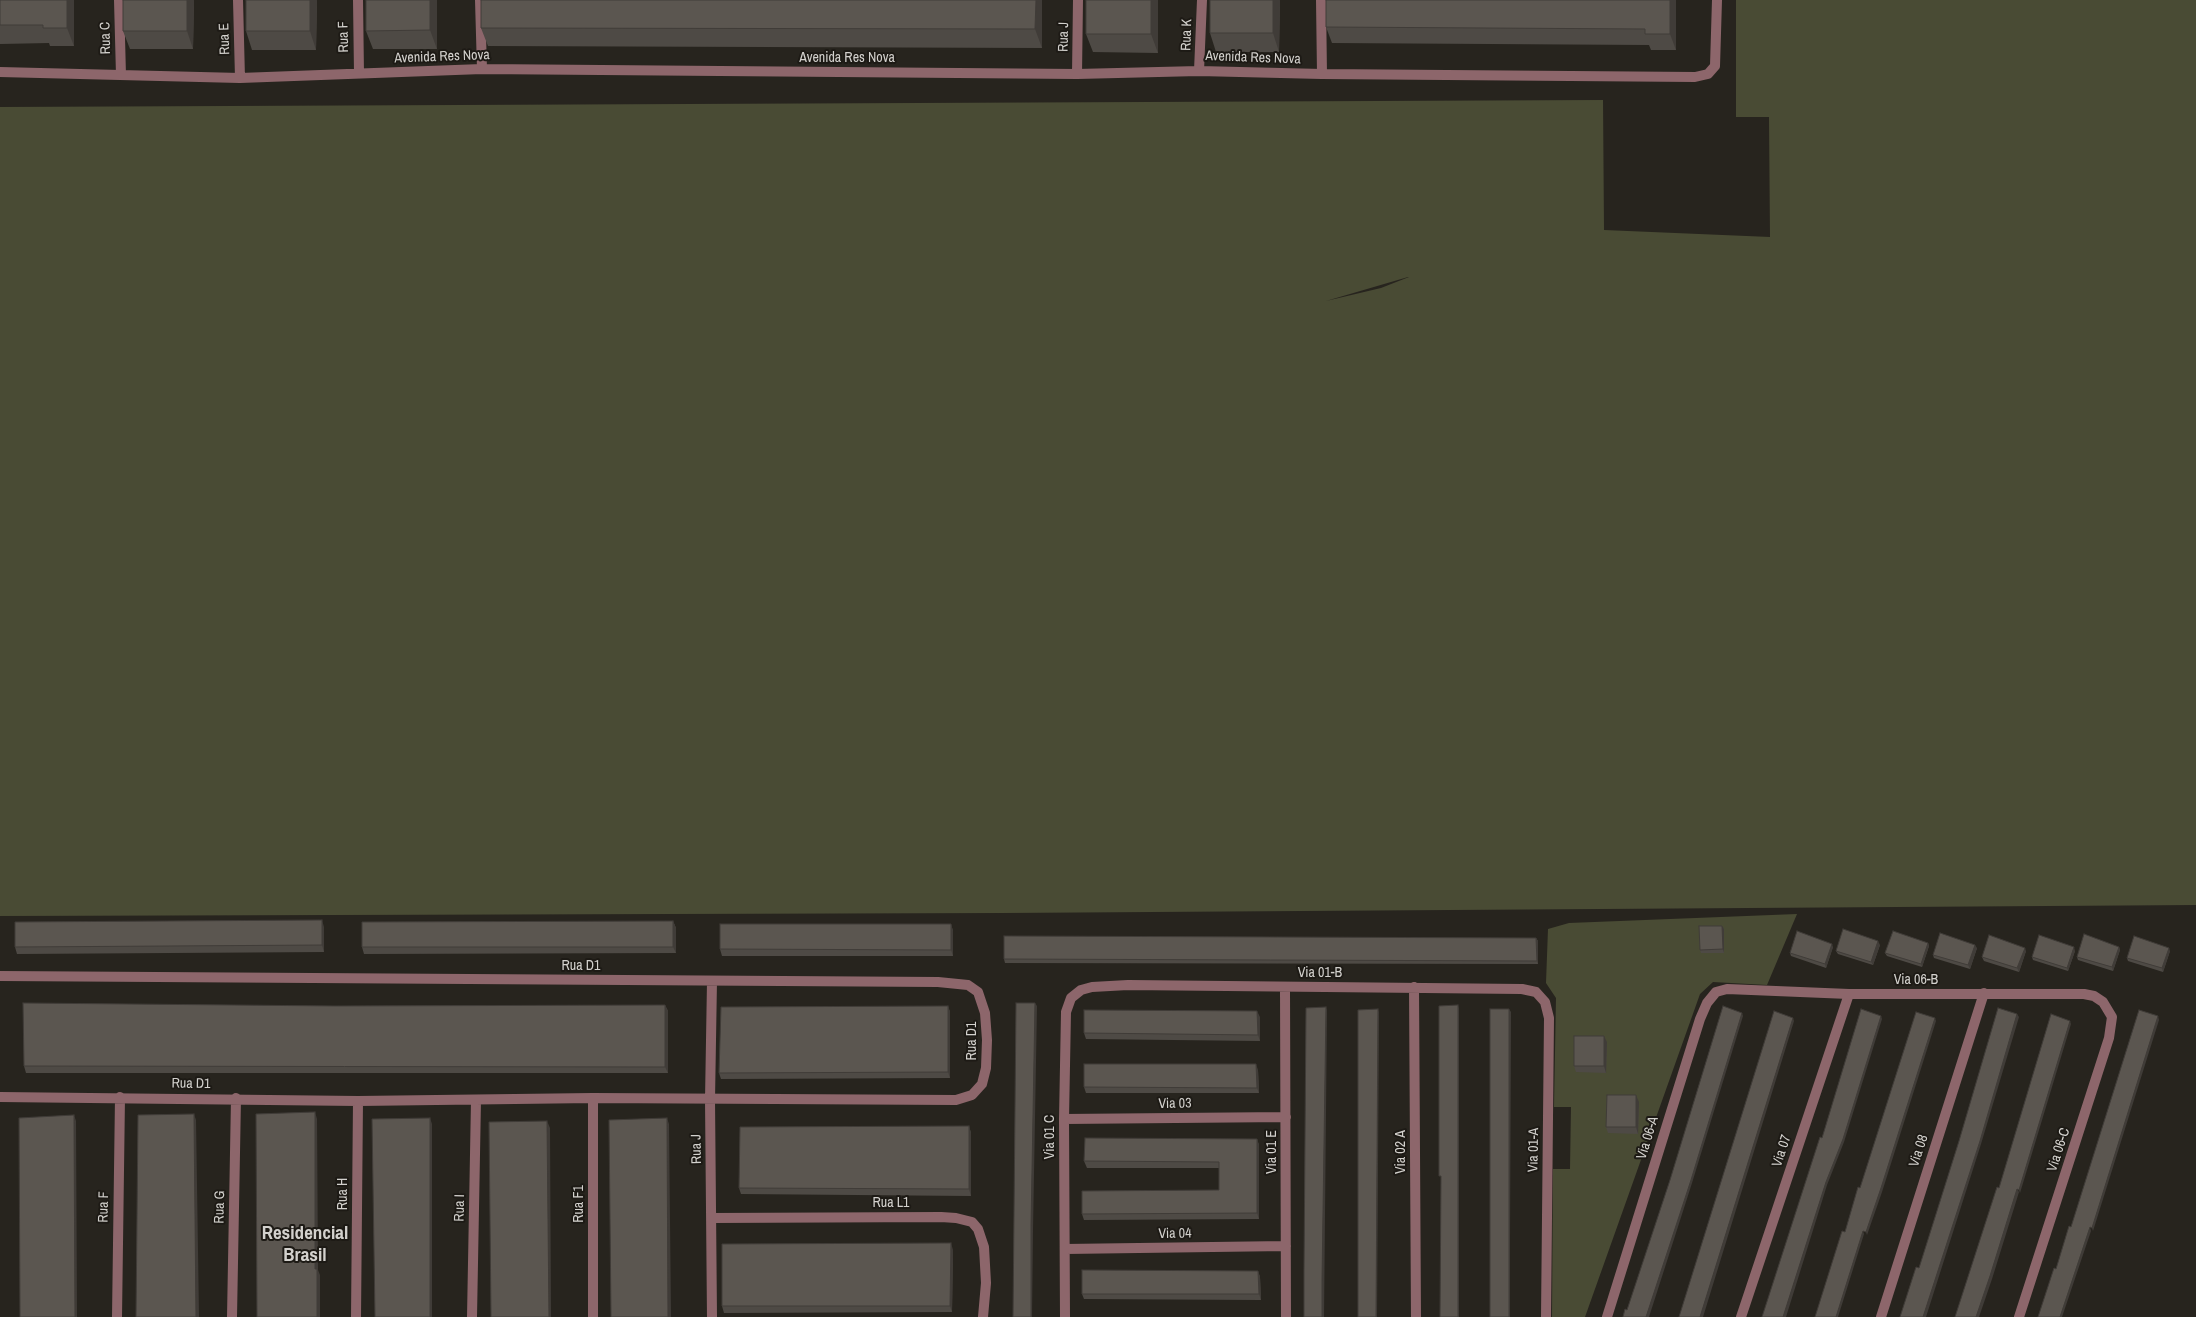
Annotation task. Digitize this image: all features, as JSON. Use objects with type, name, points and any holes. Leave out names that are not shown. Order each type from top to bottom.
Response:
[{"type":"street","name":"Rua C","points":[[119,0],[121,75]]},
{"type":"street","name":"Rua E","points":[[238,0],[240,78]]},
{"type":"street","name":"Rua F","points":[[358,0],[359,73]]},
{"type":"street","points":[[480,0],[482,69]]},
{"type":"street","name":"Rua J","points":[[1077,74],[1078,0]]},
{"type":"street","name":"Rua K","points":[[1199,71],[1202,0]]},
{"type":"street","points":[[1322,0],[1322,74]]},
{"type":"street","name":"Avenida Res Nova","points":[[0,72],[240,78],[482,69],[1077,74],[1199,71],[1322,74],[1695,77],[1708,74],[1715,66],[1717,0]]},
{"type":"street","points":[[0,976],[0,985]]},
{"type":"street","name":"Rua D1","points":[[0,976],[938,982],[968,985],[978,992],[985,1013],[987,1040],[986,1068],[982,1084],[972,1095],[956,1100],[593,1098],[358,1101],[236,1098],[0,1097]]},
{"type":"street","name":"Rua J","points":[[712,980],[710,1100],[712,1317]]},
{"type":"street","name":"Via 01-B","points":[[1107,986],[1286,986],[1533,990]]},
{"type":"street","name":"Via 01 C","points":[[1065,1317],[1064,1119],[1068,1007],[1071,998],[1081,990],[1107,986]]},
{"type":"street","name":"Via 01 E","points":[[1286,986],[1286,1317]]},
{"type":"street","name":"Via 02 A","points":[[1414,988],[1416,1317]]},
{"type":"street","name":"Via 06-A","points":[[1607,1317],[1700,1019],[1707,1003],[1716,992],[1723,989],[1739,989]]},
{"type":"street","name":"Via 06-B","points":[[1739,989],[1849,994],[1984,993],[2084,994],[2094,996]]},
{"type":"street","name":"Via 01-A","points":[[1533,990],[1543,998],[1549,1018],[1546,1317]]},
{"type":"street","name":"Via 08","points":[[1881,1317],[1984,993]]},
{"type":"street","name":"Via 07","points":[[1741,1317],[1849,994]]},
{"type":"street","name":"Via 06-C","points":[[2019,1317],[2109,1038],[2112,1017],[2103,1002],[2094,996]]},
{"type":"street","name":"Rua F","points":[[117,1317],[120,1097]]},
{"type":"street","name":"Rua G","points":[[232,1317],[236,1098]]},
{"type":"street","name":"Rua F1","points":[[593,1098],[593,1313]]},
{"type":"street","name":"Rua I","points":[[472,1317],[476,1100]]},
{"type":"street","name":"Rua H","points":[[356,1317],[358,1101]]},
{"type":"street","name":"Via 03","points":[[1064,1119],[1286,1117]]},
{"type":"street","name":"Rua L1","points":[[712,1218],[941,1217],[972,1222],[978,1229],[984,1247],[986,1283],[983,1317]]},
{"type":"street","name":"Via 04","points":[[1065,1249],[1286,1246]]},
{"type":"green space","points":[[1736,0],[2196,0],[2196,905],[1003,913],[0,916],[0,107],[1603,100],[1604,230],[1770,237],[1769,117],[1736,117]],"holes":[[[1409,277],[1381,288],[1326,301]]]},
{"type":"green space","points":[[1797,914],[1767,985],[1713,982],[1700,994],[1585,1317],[1552,1317],[1553,1169],[1570,1169],[1571,1107],[1554,1107],[1556,998],[1546,983],[1548,929],[1569,923]]},
{"type":"building","points":[[0,0],[67,0],[67,28],[43,28],[43,25],[0,25]]},
{"type":"building","points":[[123,0],[187,0],[187,31],[123,31]]},
{"type":"building","points":[[246,0],[310,0],[310,31],[246,31]]},
{"type":"building","points":[[366,0],[430,0],[430,30],[366,31]]},
{"type":"building","points":[[481,0],[1036,0],[1035,29],[481,28]]},
{"type":"building","points":[[1086,0],[1151,0],[1151,34],[1086,34]]},
{"type":"building","points":[[1210,0],[1273,0],[1273,33],[1210,33]]},
{"type":"building","points":[[1326,0],[1670,0],[1670,34],[1645,34],[1645,29],[1326,27]]},
{"type":"building","points":[[322,920],[322,945],[15,947],[15,922]]},
{"type":"building","points":[[673,921],[673,947],[362,947],[362,922]]},
{"type":"building","points":[[720,924],[951,924],[951,950],[720,949]]},
{"type":"building","points":[[1699,926],[1722,926],[1723,949],[1700,950]]},
{"type":"building","points":[[1843,929],[1878,941],[1871,962],[1836,951]]},
{"type":"building","points":[[1797,931],[1832,944],[1825,964],[1790,953]]},
{"type":"building","points":[[1893,931],[1928,943],[1921,964],[1885,953]]},
{"type":"building","points":[[1940,933],[1975,945],[1968,965],[1933,955]]},
{"type":"building","points":[[2084,934],[2119,947],[2112,967],[2077,957]]},
{"type":"building","points":[[1989,935],[2025,948],[2017,968],[1982,957]]},
{"type":"building","points":[[2039,935],[2074,947],[2067,968],[2032,957]]},
{"type":"building","points":[[1004,936],[1536,938],[1537,961],[1004,959]]},
{"type":"building","points":[[2134,936],[2169,948],[2162,968],[2127,958]]},
{"type":"building","points":[[23,1003],[335,1006],[665,1005],[665,1067],[24,1066]]},
{"type":"building","points":[[1016,1003],[1035,1003],[1031,1317],[1013,1317]]},
{"type":"building","points":[[1458,1005],[1458,1317],[1440,1317],[1439,1006]]},
{"type":"building","points":[[948,1006],[948,1072],[719,1073],[721,1007]]},
{"type":"building","points":[[1723,1006],[1742,1013],[1691,1180],[1646,1317],[1623,1317],[1625,1309],[1627,1310],[1670,1180]]},
{"type":"building","points":[[1326,1007],[1322,1317],[1304,1317],[1306,1008]]},
{"type":"building","points":[[1998,1008],[2017,1014],[1980,1141],[1923,1317],[1900,1317],[1916,1267],[1919,1268]]},
{"type":"building","points":[[1378,1009],[1376,1317],[1358,1317],[1358,1010]]},
{"type":"building","points":[[1490,1009],[1509,1009],[1509,1317],[1490,1317]]},
{"type":"building","points":[[1861,1009],[1881,1016],[1843,1139],[1826,1182],[1783,1317],[1762,1317],[1820,1137],[1822,1138]]},
{"type":"building","points":[[1084,1010],[1257,1011],[1258,1035],[1084,1033]]},
{"type":"building","points":[[2139,1010],[2158,1016],[2092,1228],[2090,1227],[2060,1317],[2038,1317],[2054,1268],[2056,1269],[2069,1226],[2071,1227]]},
{"type":"building","points":[[1774,1011],[1793,1018],[1700,1317],[1679,1317]]},
{"type":"building","points":[[1916,1012],[1935,1018],[1881,1188],[1866,1232],[1863,1231],[1836,1317],[1815,1317],[1842,1231],[1845,1232],[1858,1187],[1860,1188]]},
{"type":"building","points":[[2051,1014],[2070,1021],[2019,1190],[2017,1189],[1976,1317],[1955,1317],[1997,1187],[1999,1188]]},
{"type":"building","points":[[1574,1036],[1604,1036],[1604,1066],[1574,1066]]},
{"type":"building","points":[[1084,1064],[1256,1064],[1257,1088],[1084,1087]]},
{"type":"building","points":[[1607,1095],[1636,1095],[1636,1127],[1606,1127]]},
{"type":"building","points":[[315,1112],[315,1269],[317,1269],[317,1317],[257,1317],[256,1114]]},
{"type":"building","points":[[194,1114],[196,1317],[136,1317],[138,1115]]},
{"type":"building","points":[[74,1115],[75,1317],[20,1317],[19,1118]]},
{"type":"building","points":[[430,1118],[430,1317],[375,1317],[372,1119]]},
{"type":"building","points":[[667,1118],[668,1317],[611,1317],[609,1120]]},
{"type":"building","points":[[547,1121],[549,1317],[491,1317],[489,1122]]},
{"type":"building","points":[[969,1126],[969,1189],[739,1188],[740,1127]]},
{"type":"building","points":[[1085,1138],[1257,1139],[1257,1213],[1082,1214],[1082,1191],[1219,1190],[1219,1162],[1084,1161]]},
{"type":"building","points":[[951,1243],[950,1306],[722,1306],[722,1244]]},
{"type":"building","points":[[1082,1270],[1258,1271],[1259,1294],[1082,1294]]},
{"type":"district","name":"Residencial Brasil","points":[[305,1245]]}]
